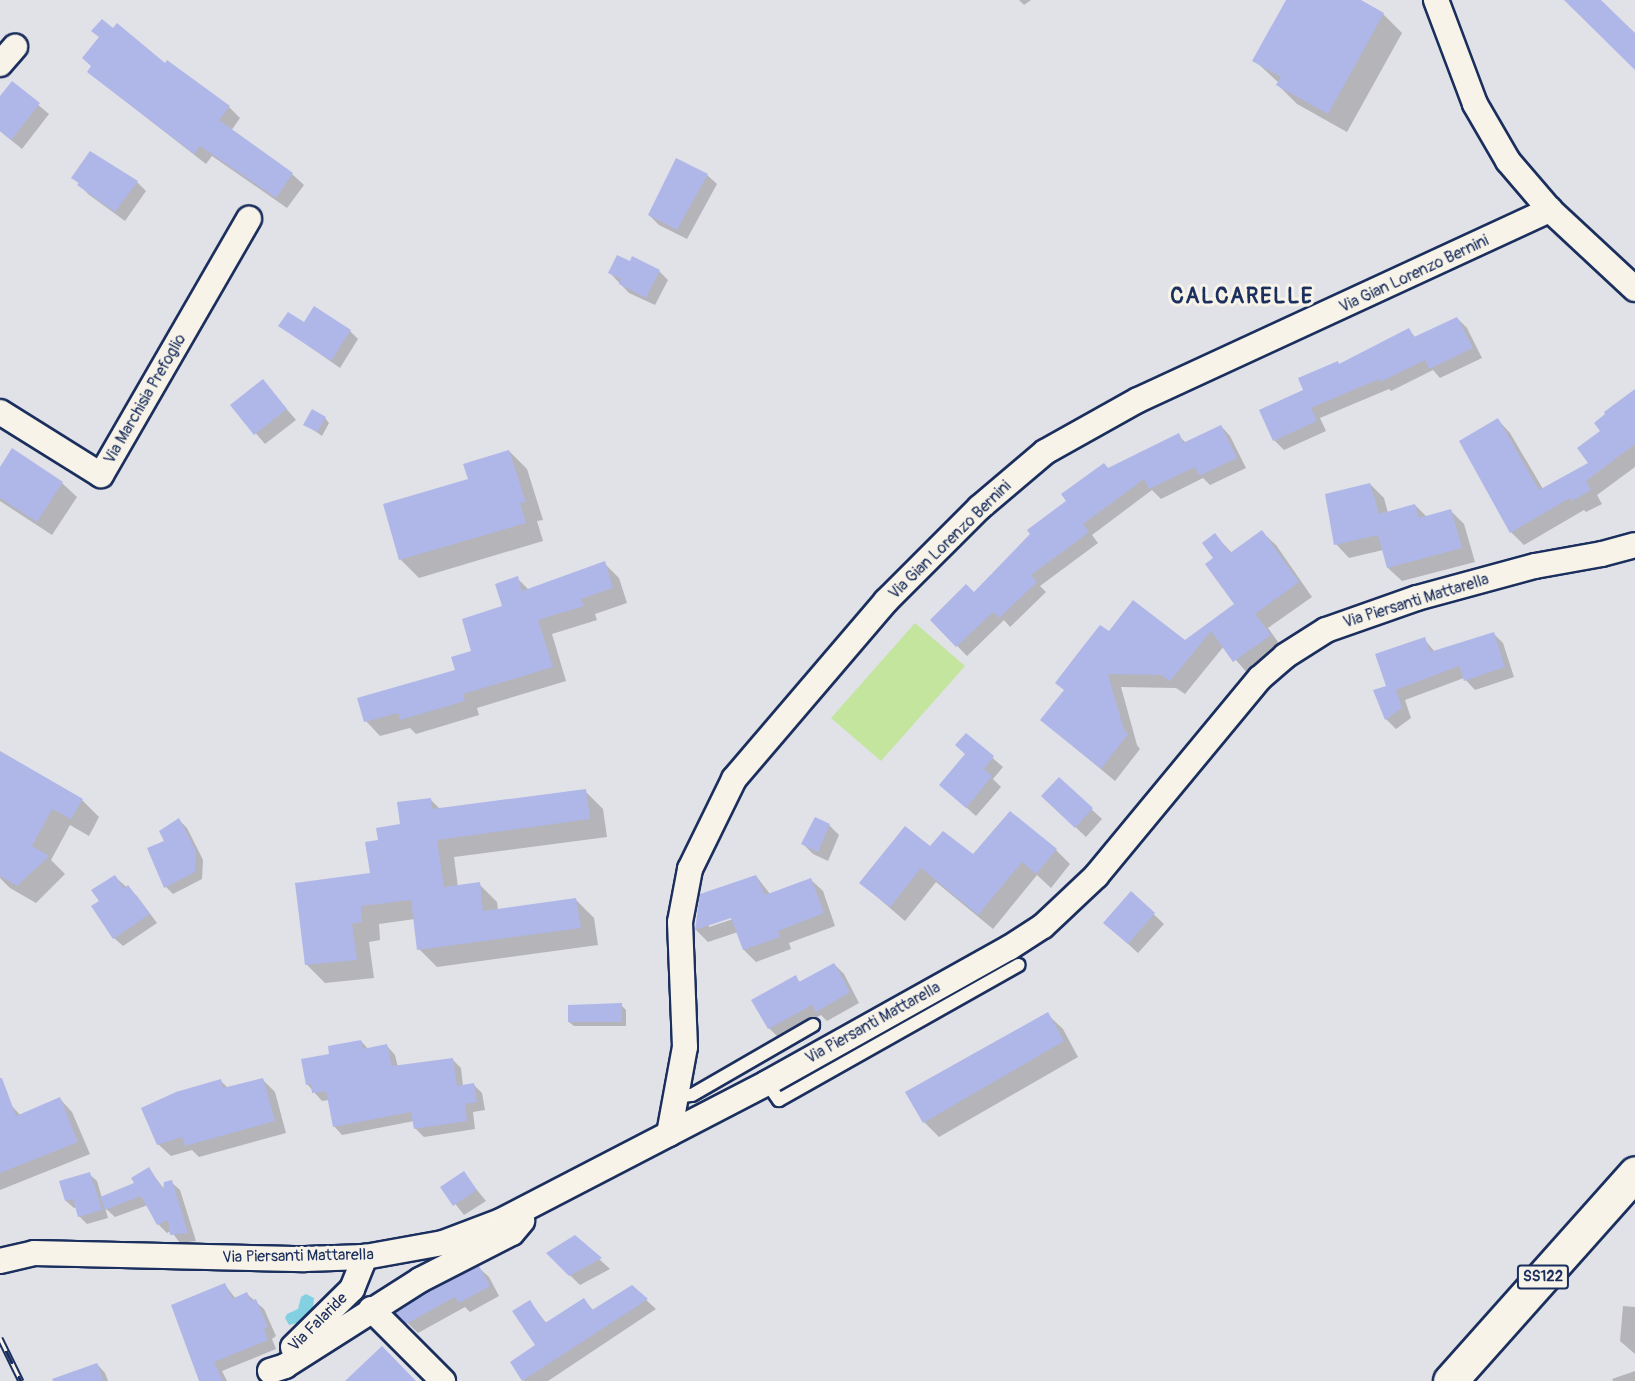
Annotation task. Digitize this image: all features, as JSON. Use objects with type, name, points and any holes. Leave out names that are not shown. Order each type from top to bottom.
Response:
[{"type":"main road","name":"SS122","points":[[1450,1381],[1635,1173]]},
{"type":"street","points":[[1436,0],[1453,50],[1490,132],[1508,161],[1550,210],[1635,289]]},
{"type":"street","name":"Via Gian Lorenzo Bernini","points":[[669,1134],[677,1097],[686,1024],[680,922],[690,869],[734,779],[886,601],[979,508],[1045,452],[1138,400],[1550,210]]},
{"type":"street","name":"Via Marchisia Prefoglio","points":[[0,412],[101,476],[249,219]]},
{"type":"street","name":"Via Piersanti Mattarella","points":[[0,1261],[33,1253],[365,1257],[432,1245],[465,1236],[541,1200],[767,1083],[880,1031],[1009,948],[1061,911],[1096,876],[1260,678],[1285,656],[1326,630],[1417,598],[1534,567],[1635,545]]},
{"type":"street","points":[[266,1376],[420,1280],[512,1233],[541,1200]]},
{"type":"street","name":"Via Falaride","points":[[266,1376],[352,1289],[365,1257]]},
{"type":"street","points":[[371,1309],[443,1381]]},
{"type":"lane","points":[[880,1031],[1019,965]]},
{"type":"lane","points":[[677,1097],[692,1095],[813,1025]]},
{"type":"green space","points":[[915,623],[965,666],[881,761],[831,718]]},
{"type":"water","points":[[306,1294],[314,1298],[313,1308],[297,1323],[289,1325],[285,1318],[287,1314],[298,1309],[301,1297]]},
{"type":"building","points":[[1286,0],[1361,0],[1384,13],[1328,114],[1276,85],[1281,77],[1252,61]]},
{"type":"building","points":[[1564,0],[1601,0],[1635,33],[1635,70]]},
{"type":"building","points":[[102,19],[113,28],[117,23],[165,63],[167,60],[230,106],[219,120],[293,173],[276,198],[200,146],[194,154],[87,72],[91,66],[82,58],[99,37],[91,31]]},
{"type":"building","points":[[12,81],[40,103],[11,140],[0,131],[0,96]]},
{"type":"building","points":[[90,151],[138,181],[115,212],[77,185],[79,183],[71,178]]},
{"type":"building","points":[[676,158],[708,174],[677,230],[648,215]]},
{"type":"building","points":[[617,255],[630,261],[632,256],[660,270],[646,298],[619,284],[621,279],[608,273]]},
{"type":"building","points":[[314,306],[351,330],[331,361],[278,326],[288,312],[304,322]]},
{"type":"building","points":[[1457,317],[1473,348],[1429,369],[1425,360],[1380,382],[1379,379],[1311,408],[1317,421],[1273,441],[1259,410],[1303,390],[1298,378],[1338,361],[1339,364],[1409,328],[1414,337]]},
{"type":"building","points":[[263,379],[287,409],[254,435],[230,405]]},
{"type":"building","points":[[1635,389],[1635,444],[1586,481],[1591,490],[1572,501],[1570,498],[1510,533],[1459,441],[1498,418],[1539,490],[1588,463],[1577,448],[1600,431],[1594,423],[1605,414],[1604,412]]},
{"type":"building","points":[[312,409],[326,417],[317,432],[303,425]]},
{"type":"building","points":[[1221,425],[1237,458],[1199,476],[1195,467],[1149,489],[1144,479],[1083,524],[1089,532],[1031,575],[1037,582],[999,618],[993,612],[956,647],[930,620],[966,584],[974,592],[1030,534],[1027,530],[1066,501],[1061,494],[1104,463],[1108,468],[1179,433],[1183,443]]},
{"type":"building","points":[[12,448],[63,482],[37,522],[0,498],[0,467]]},
{"type":"building","points":[[509,450],[526,502],[520,503],[526,523],[399,560],[383,504],[468,479],[463,464]]},
{"type":"building","points":[[1370,483],[1379,514],[1415,504],[1419,518],[1451,509],[1462,548],[1387,568],[1378,535],[1334,545],[1325,494]]},
{"type":"building","points":[[1262,530],[1299,582],[1255,614],[1271,635],[1233,662],[1211,631],[1170,681],[1161,675],[1108,674],[1124,730],[1128,734],[1101,769],[1040,720],[1064,690],[1055,683],[1078,653],[1100,625],[1109,631],[1133,600],[1185,640],[1234,604],[1205,564],[1213,558],[1202,543],[1215,533],[1230,553]]},
{"type":"building","points":[[605,561],[613,588],[581,599],[584,606],[538,620],[553,667],[463,694],[465,701],[400,720],[398,713],[364,722],[357,698],[455,670],[451,657],[471,651],[462,619],[502,606],[495,584],[518,576],[522,591]]},
{"type":"building","points":[[1494,632],[1505,667],[1464,681],[1459,666],[1396,690],[1402,708],[1385,720],[1373,690],[1386,686],[1375,654],[1425,637],[1430,652]]},
{"type":"building","points":[[966,733],[994,756],[984,769],[992,776],[966,808],[939,785],[965,754],[955,745]]},
{"type":"building","points":[[0,751],[83,799],[71,819],[52,809],[32,846],[49,856],[17,886],[0,876]]},
{"type":"building","points":[[1059,777],[1093,808],[1075,828],[1041,796]]},
{"type":"building","points":[[586,789],[590,819],[437,840],[444,887],[480,882],[483,911],[576,898],[581,928],[417,950],[411,900],[361,906],[362,922],[352,924],[357,960],[305,965],[295,883],[370,873],[365,842],[378,840],[376,828],[400,824],[397,802],[431,798],[432,809]]},
{"type":"building","points":[[1010,811],[1057,849],[1036,874],[1022,862],[978,915],[921,868],[890,907],[859,883],[905,826],[930,846],[943,831],[973,854]]},
{"type":"building","points":[[815,817],[830,824],[818,852],[801,844]]},
{"type":"building","points":[[179,818],[196,851],[195,872],[164,888],[147,848],[164,841],[159,831]]},
{"type":"building","points":[[115,875],[124,889],[128,885],[150,914],[113,939],[91,906],[99,901],[91,890]]},
{"type":"building","points":[[756,875],[765,895],[811,878],[824,913],[778,931],[780,937],[743,950],[731,918],[695,930],[700,894]]},
{"type":"building","points":[[1131,891],[1155,913],[1128,944],[1103,923]]},
{"type":"building","points":[[834,963],[850,992],[816,1012],[812,1005],[768,1029],[751,1000],[796,975],[799,982]]},
{"type":"building","points":[[622,1003],[622,1022],[568,1022],[568,1005]]},
{"type":"building","points":[[1048,1012],[1064,1041],[923,1123],[905,1092]]},
{"type":"building","points":[[361,1040],[363,1049],[387,1044],[392,1066],[453,1058],[457,1086],[474,1083],[477,1102],[465,1104],[467,1121],[414,1129],[411,1112],[333,1127],[326,1091],[312,1093],[311,1084],[306,1085],[301,1059],[329,1054],[328,1046]]},
{"type":"building","points":[[0,1078],[2,1078],[16,1116],[60,1097],[78,1142],[0,1173]]},
{"type":"building","points":[[263,1078],[275,1121],[185,1146],[182,1137],[157,1145],[141,1108],[176,1092],[221,1079],[223,1088]]},
{"type":"building","points":[[149,1167],[163,1190],[164,1182],[172,1180],[188,1233],[170,1235],[168,1220],[157,1225],[141,1196],[105,1210],[100,1197],[134,1183],[131,1178]]},
{"type":"building","points":[[464,1171],[477,1190],[453,1206],[440,1187]]},
{"type":"building","points":[[90,1172],[102,1210],[78,1217],[73,1199],[65,1201],[59,1181]]},
{"type":"building","points":[[575,1235],[602,1258],[569,1276],[546,1253]]},
{"type":"building","points":[[479,1266],[490,1286],[459,1303],[455,1297],[406,1324],[395,1313],[427,1292]]},
{"type":"building","points":[[225,1283],[232,1299],[247,1292],[251,1301],[256,1299],[268,1327],[264,1329],[268,1340],[214,1362],[223,1381],[199,1381],[171,1305]]},
{"type":"building","points":[[632,1285],[648,1299],[522,1381],[510,1362],[535,1345],[512,1311],[530,1300],[545,1323],[584,1298],[592,1310]]},
{"type":"building","points":[[382,1346],[416,1381],[345,1381]]},
{"type":"building","points":[[97,1363],[104,1381],[53,1381],[52,1379]]},
{"type":"railway","points":[[0,1338],[21,1381]]},
{"type":"district","name":"CALCARELLE","points":[[1242,297]]}]
